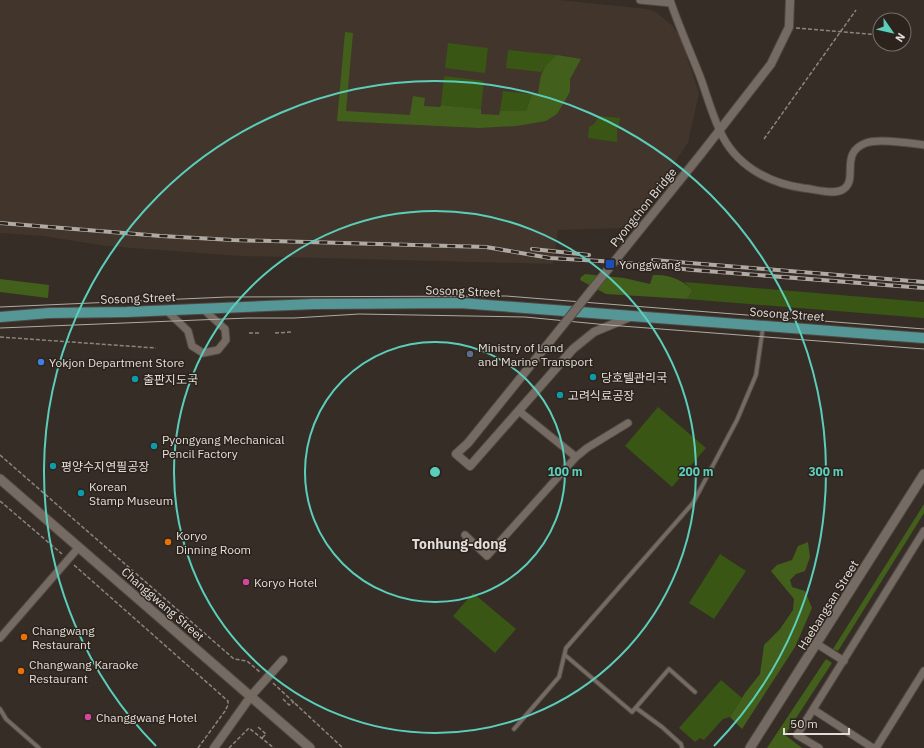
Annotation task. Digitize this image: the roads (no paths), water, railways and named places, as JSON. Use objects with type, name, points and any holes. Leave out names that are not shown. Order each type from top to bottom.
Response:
[{"type":"main road","name":"Sosong Street","points":[[0,317],[49,313],[203,309],[314,304],[460,303],[924,338]]},
{"type":"main road","name":"Haebangsan Street","points":[[751,748],[924,474]]},
{"type":"main road","name":"Changgwang Street","points":[[0,479],[310,748]]},
{"type":"street","points":[[640,0],[670,2],[720,132],[744,163],[756,173],[791,187],[826,191],[842,191],[850,180],[850,160],[855,150],[867,142],[889,141],[924,144]]},
{"type":"street","name":"Pyongchon Bridge","points":[[519,411],[470,466],[456,454],[468,442],[720,132],[771,64],[789,27],[790,0]]},
{"type":"street","points":[[167,310],[188,331],[192,346],[203,353],[218,350],[226,340],[225,329],[203,309]]},
{"type":"street","points":[[576,457],[519,411],[573,349],[594,332],[627,317],[646,316]]},
{"type":"street","points":[[465,535],[487,556],[576,457],[587,448],[628,423]]},
{"type":"street","points":[[819,748],[797,735],[814,710],[924,531]]},
{"type":"street","points":[[0,638],[79,547]]},
{"type":"street","points":[[817,644],[844,661]]},
{"type":"street","points":[[214,748],[251,696],[283,660]]},
{"type":"street","points":[[814,710],[874,748],[924,671]]},
{"type":"lane","points":[[514,729],[559,677],[566,648],[693,503],[737,420],[756,375],[763,326]]},
{"type":"lane","points":[[565,655],[632,712],[669,669],[695,692]]},
{"type":"lane","points":[[636,708],[662,726],[681,744],[682,748]]},
{"type":"lane","points":[[0,709],[6,719],[39,748]]},
{"type":"tram line","points":[[0,307],[227,297],[506,296],[924,329]]},
{"type":"tram line","points":[[0,328],[248,318],[294,318],[359,314],[525,317],[608,325],[924,349]]},
{"type":"railway","points":[[0,223],[161,236],[233,240],[486,247],[550,258],[617,262],[693,270],[924,288]]},
{"type":"railway","points":[[532,249],[589,255]]},
{"type":"railway","points":[[653,260],[924,282]]},
{"type":"place","name":"Yonggwang","points":[[610,264]]},
{"type":"place","name":"Ministry of Land and Marine Transport","points":[[470,354]]},
{"type":"place","name":"Yokjon Department Store","points":[[41,362]]},
{"type":"place","name":"당호텔관리국","points":[[593,377]]},
{"type":"place","name":"출판지도국","points":[[135,379]]},
{"type":"place","name":"고려식료공장","points":[[560,395]]},
{"type":"place","name":"Pyongyang Mechanical Pencil Factory","points":[[154,446]]},
{"type":"place","name":"평양수지연필공장","points":[[53,466]]},
{"type":"place","name":"Korean Stamp Museum","points":[[81,493]]},
{"type":"place","name":"Koryo Dinning Room","points":[[168,542]]},
{"type":"place","name":"Koryo Hotel","points":[[246,582]]},
{"type":"place","name":"Changwang Restaurant","points":[[24,637]]},
{"type":"place","name":"Changwang Karaoke Restaurant","points":[[21,671]]},
{"type":"place","name":"Changgwang Hotel","points":[[88,717]]},
{"type":"district","name":"Tonhung-dong","points":[[459,544]]}]
